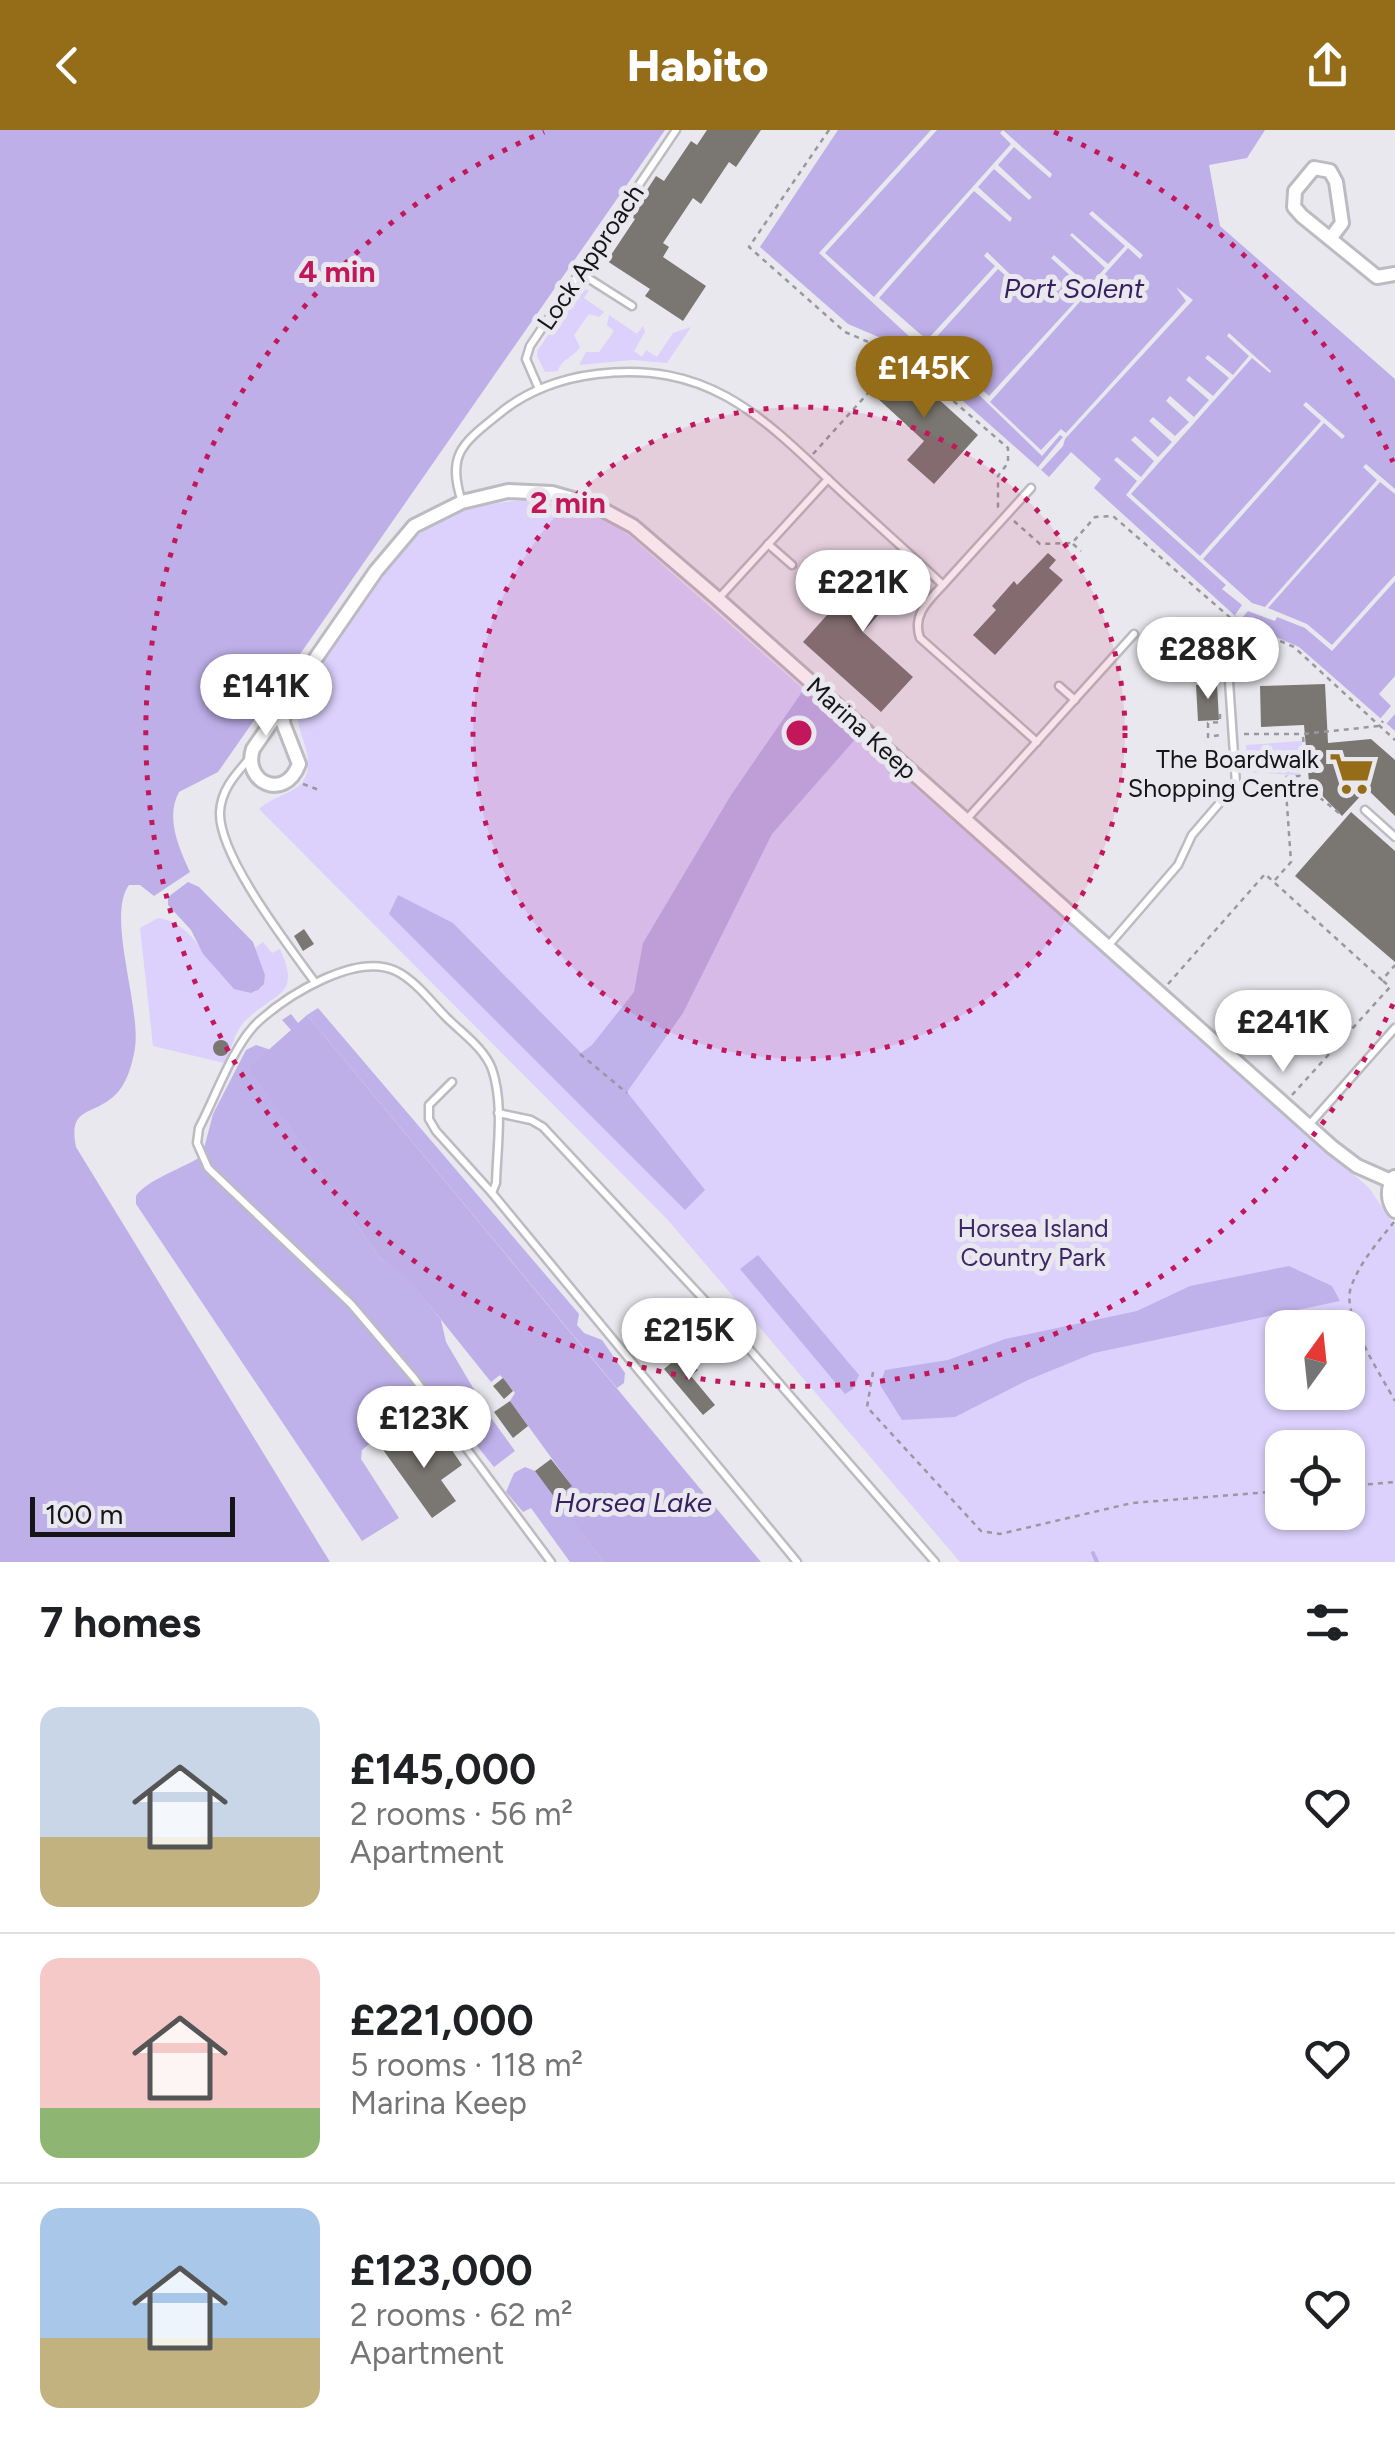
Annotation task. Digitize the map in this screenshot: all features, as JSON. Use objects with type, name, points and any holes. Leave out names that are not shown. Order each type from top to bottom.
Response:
[{"type":"street","points":[[1330,239],[1342,222],[1336,182],[1330,172],[1314,168],[1294,191],[1294,207],[1330,239],[1377,277],[1394,274],[1395,287]]},
{"type":"street","name":"Marina Keep","points":[[250,757],[376,571],[414,526],[462,502],[508,491],[552,493],[594,504],[633,526],[718,599],[1308,1126],[1357,1166],[1393,1178]]},
{"type":"street","points":[[250,757],[256,775],[274,786],[285,785],[294,778],[299,757],[283,722],[284,704]]},
{"type":"street","points":[[1393,1178],[1389,1202],[1395,1212]]},
{"type":"lane","name":"Lock Approach","points":[[540,389],[528,364],[528,350],[676,130]]},
{"type":"lane","points":[[580,272],[632,306]]},
{"type":"lane","points":[[462,502],[454,477],[455,462],[471,437],[503,410],[540,389],[568,379],[610,372],[656,373],[692,380],[738,401],[808,459],[943,585]]},
{"type":"lane","points":[[718,599],[828,479]]},
{"type":"lane","points":[[1031,488],[920,612],[917,624],[920,638],[1037,742]]},
{"type":"lane","points":[[768,544],[792,564]]},
{"type":"lane","points":[[966,821],[1134,634]]},
{"type":"lane","points":[[1107,946],[1178,865],[1192,835],[1236,784],[1229,681]]},
{"type":"lane","points":[[1059,686],[1074,700]]},
{"type":"lane","points":[[250,757],[224,791],[221,832],[231,856],[314,982]]},
{"type":"lane","points":[[1364,810],[1395,837]]},
{"type":"lane","points":[[492,1193],[496,1184],[498,1114],[497,1086],[488,1060],[403,974],[382,966],[314,982],[256,1023],[200,1128],[197,1143],[202,1159],[228,1188],[351,1304],[414,1378],[551,1562]]},
{"type":"lane","points":[[1308,1126],[1395,1028]]},
{"type":"lane","points":[[452,1082],[430,1106],[429,1119],[797,1562]]},
{"type":"lane","points":[[498,1114],[531,1120],[543,1127],[738,1335],[935,1562]]},
{"type":"path","points":[[828,130],[749,247],[846,332],[902,356],[1008,448],[1008,464],[998,476],[998,507],[1040,544],[1072,543],[1096,516],[1113,516],[1236,620],[1294,647],[1395,740]]},
{"type":"path","points":[[808,459],[906,351]]},
{"type":"path","points":[[1072,543],[1080,551]]},
{"type":"path","points":[[1219,692],[1218,678],[1205,678],[1205,654],[1236,620]]},
{"type":"path","points":[[1220,708],[1220,722],[1208,723],[1208,737],[1303,734],[1379,726],[1383,721]]},
{"type":"path","points":[[1273,882],[1291,862],[1285,777],[1299,776],[1305,770],[1303,734]]},
{"type":"path","points":[[294,778],[319,790]]},
{"type":"path","points":[[1261,792],[1304,785],[1339,813]]},
{"type":"path","points":[[1160,993],[1265,874],[1395,991]]},
{"type":"path","points":[[1382,980],[1395,965]]},
{"type":"path","points":[[1284,1104],[1390,986]]},
{"type":"path","points":[[580,1054],[627,1092]]},
{"type":"path","points":[[1395,1222],[1366,1258],[1349,1291],[1355,1326],[1395,1401]]},
{"type":"path","points":[[873,1372],[867,1407],[981,1531],[1000,1534],[1132,1503],[1265,1492]]},
{"type":"path","points":[[1365,1485],[1395,1482]]},
{"type":"green space","points":[[580,289],[589,290],[584,298],[604,312],[599,317],[589,314],[574,335],[580,347],[558,371],[545,372],[538,350]]},
{"type":"green space","points":[[609,315],[637,334],[643,326],[645,332],[634,351],[642,357],[646,350],[657,357],[673,333],[691,327],[667,363],[632,360],[579,365],[586,352],[599,352],[614,331],[607,325]]},
{"type":"green space","name":"Horsea Island Country Park","points":[[529,500],[595,516],[630,536],[1370,1189],[1395,1227],[1395,1562],[960,1562],[667,1219],[259,809],[294,789],[307,772],[307,754],[297,717],[300,698],[313,672],[392,560],[411,540],[460,512]]},
{"type":"green space","points":[[1302,741],[1303,769],[1297,775],[1246,772],[1246,745]]},
{"type":"green space","points":[[158,918],[186,931],[225,978],[255,992],[262,987],[265,975],[255,948],[263,942],[272,953],[280,949],[287,985],[245,1021],[224,1063],[153,1046],[140,928]]},
{"type":"shaded area","points":[[804,689],[858,736],[772,834],[683,1013],[627,1092],[705,1190],[685,1210],[389,914],[398,895],[453,923],[581,1053],[592,1045],[634,992],[643,943],[731,795]]},
{"type":"shaded area","points":[[318,1008],[579,1314],[577,1325],[584,1333],[602,1340],[625,1373],[624,1383],[617,1388],[307,1015]]},
{"type":"shaded area","points":[[256,1045],[271,1050],[249,1069],[380,1258],[406,1275],[441,1320],[446,1342],[515,1451],[494,1467],[446,1407],[442,1409],[429,1395],[362,1450],[361,1459],[399,1518],[362,1541],[136,1204],[141,1190],[202,1156],[213,1114],[246,1050]]},
{"type":"shaded area","points":[[758,1255],[859,1375],[853,1389],[845,1394],[740,1269]]},
{"type":"shaded area","points":[[1289,1266],[1332,1286],[1340,1301],[1297,1310],[1265,1310],[1265,1317],[1094,1353],[1028,1380],[955,1417],[902,1420],[880,1385],[885,1370],[948,1360],[1005,1339],[1137,1311],[1190,1286]]},
{"type":"shaded area","points":[[525,1467],[535,1471],[604,1562],[570,1562],[531,1508],[523,1512],[506,1492],[514,1473]]},
{"type":"water","points":[[0,130],[665,130],[218,772],[179,792],[173,822],[190,872],[154,896],[140,885],[129,885],[123,899],[122,939],[136,1030],[135,1048],[118,1092],[78,1119],[76,1147],[330,1562],[0,1562]]},
{"type":"water","name":"Port Solent","points":[[838,130],[1265,130],[1247,158],[1209,165],[1220,226],[1395,379],[1395,731],[1299,647],[1243,623],[1094,488],[1101,479],[1071,452],[1049,477],[902,347],[848,324],[760,247]]},
{"type":"water","points":[[188,882],[199,887],[253,942],[265,975],[258,990],[251,993],[234,989],[168,905],[168,897]]},
{"type":"water","name":"Horsea Lake","points":[[291,1014],[298,1023],[307,1015],[761,1562],[604,1562],[555,1498],[571,1485],[510,1401],[515,1393],[500,1375],[491,1382],[406,1276],[380,1258],[248,1068],[291,1030],[282,1020]]},
{"type":"pier","points":[[931,130],[937,130],[825,253],[874,297],[1011,144],[1000,133],[1003,130],[1052,174],[1050,178],[1014,147],[998,165],[1032,197],[1029,200],[994,169],[978,187],[1012,218],[1010,222],[974,191],[879,298],[927,340],[995,266],[984,256],[987,252],[1015,279],[1013,282],[998,269],[931,343],[989,396],[1086,290],[1051,258],[1054,255],[1089,286],[1105,268],[1070,235],[1108,264],[1125,246],[1089,214],[1092,211],[1143,255],[1140,259],[1128,248],[990,402],[1041,450],[1061,429],[1066,433],[1186,301],[1176,287],[1193,300],[1041,470],[1038,467],[1063,437],[1060,435],[1042,456],[942,359],[938,363],[918,344],[909,353],[904,349],[912,339],[819,253]]},
{"type":"pier","points":[[1229,333],[1270,373],[1252,358],[1131,494],[1200,556],[1321,421],[1303,405],[1306,402],[1345,436],[1342,439],[1324,423],[1203,559],[1252,603],[1265,607],[1377,480],[1363,467],[1366,464],[1395,489],[1395,494],[1380,482],[1268,608],[1307,624],[1332,645],[1395,575],[1395,581],[1332,651],[1305,628],[1277,617],[1275,621],[1248,611],[1240,620],[1235,615],[1242,605],[1222,589],[1226,585],[1126,495],[1137,481],[1114,460],[1117,457],[1141,477],[1154,461],[1131,440],[1135,436],[1158,457],[1172,442],[1149,421],[1153,417],[1175,436],[1189,422],[1166,401],[1170,396],[1194,417],[1209,400],[1186,380],[1189,376],[1213,396],[1229,378],[1205,358],[1208,355],[1233,375],[1249,356],[1227,336]]},
{"type":"pier","points":[[1395,676],[1395,714],[1386,724],[1380,719],[1391,706],[1379,694]]},
{"type":"building","points":[[707,130],[761,130],[736,167],[729,162],[701,204],[693,198],[663,243],[669,247],[663,257],[706,286],[683,321],[645,296],[650,289],[607,261],[635,219],[630,216],[656,176],[664,181],[691,141],[697,145]]},
{"type":"building","points":[[875,359],[894,376],[902,366],[978,435],[934,484],[907,460],[924,441],[875,396],[884,386],[866,370]]},
{"type":"building","points":[[883,552],[912,578],[863,632],[913,677],[881,712],[803,642]]},
{"type":"building","points":[[1048,553],[1056,560],[1049,568],[1063,580],[995,655],[973,635],[996,610],[992,606],[1014,581],[1017,585]]},
{"type":"building","points":[[1217,684],[1219,720],[1198,721],[1196,685]]},
{"type":"building","name":"The Boardwalk Shopping Centre","points":[[1325,684],[1328,743],[1371,739],[1395,760],[1395,816],[1367,789],[1342,816],[1309,782],[1304,725],[1261,727],[1260,686]]},
{"type":"building","points":[[1351,812],[1395,851],[1395,962],[1295,876]]},
{"type":"building","points":[[304,929],[314,944],[303,951],[294,936]]},
{"type":"building","points":[[221,1040],[229,1048],[221,1056],[213,1048]]},
{"type":"building","points":[[683,1353],[698,1370],[691,1376],[715,1405],[703,1415],[664,1369]]},
{"type":"building","points":[[503,1378],[513,1391],[504,1399],[493,1386]]},
{"type":"building","points":[[510,1401],[528,1426],[513,1438],[494,1412]]},
{"type":"building","points":[[404,1430],[423,1456],[445,1440],[462,1465],[441,1480],[456,1501],[432,1518],[381,1447]]},
{"type":"building","points":[[551,1459],[572,1486],[555,1498],[535,1471]]},
{"type":"waterway","points":[[1093,1553],[1097,1562]]},
{"type":"place","name":"The Boardwalk Shopping Centre","points":[[1352,773]]}]
